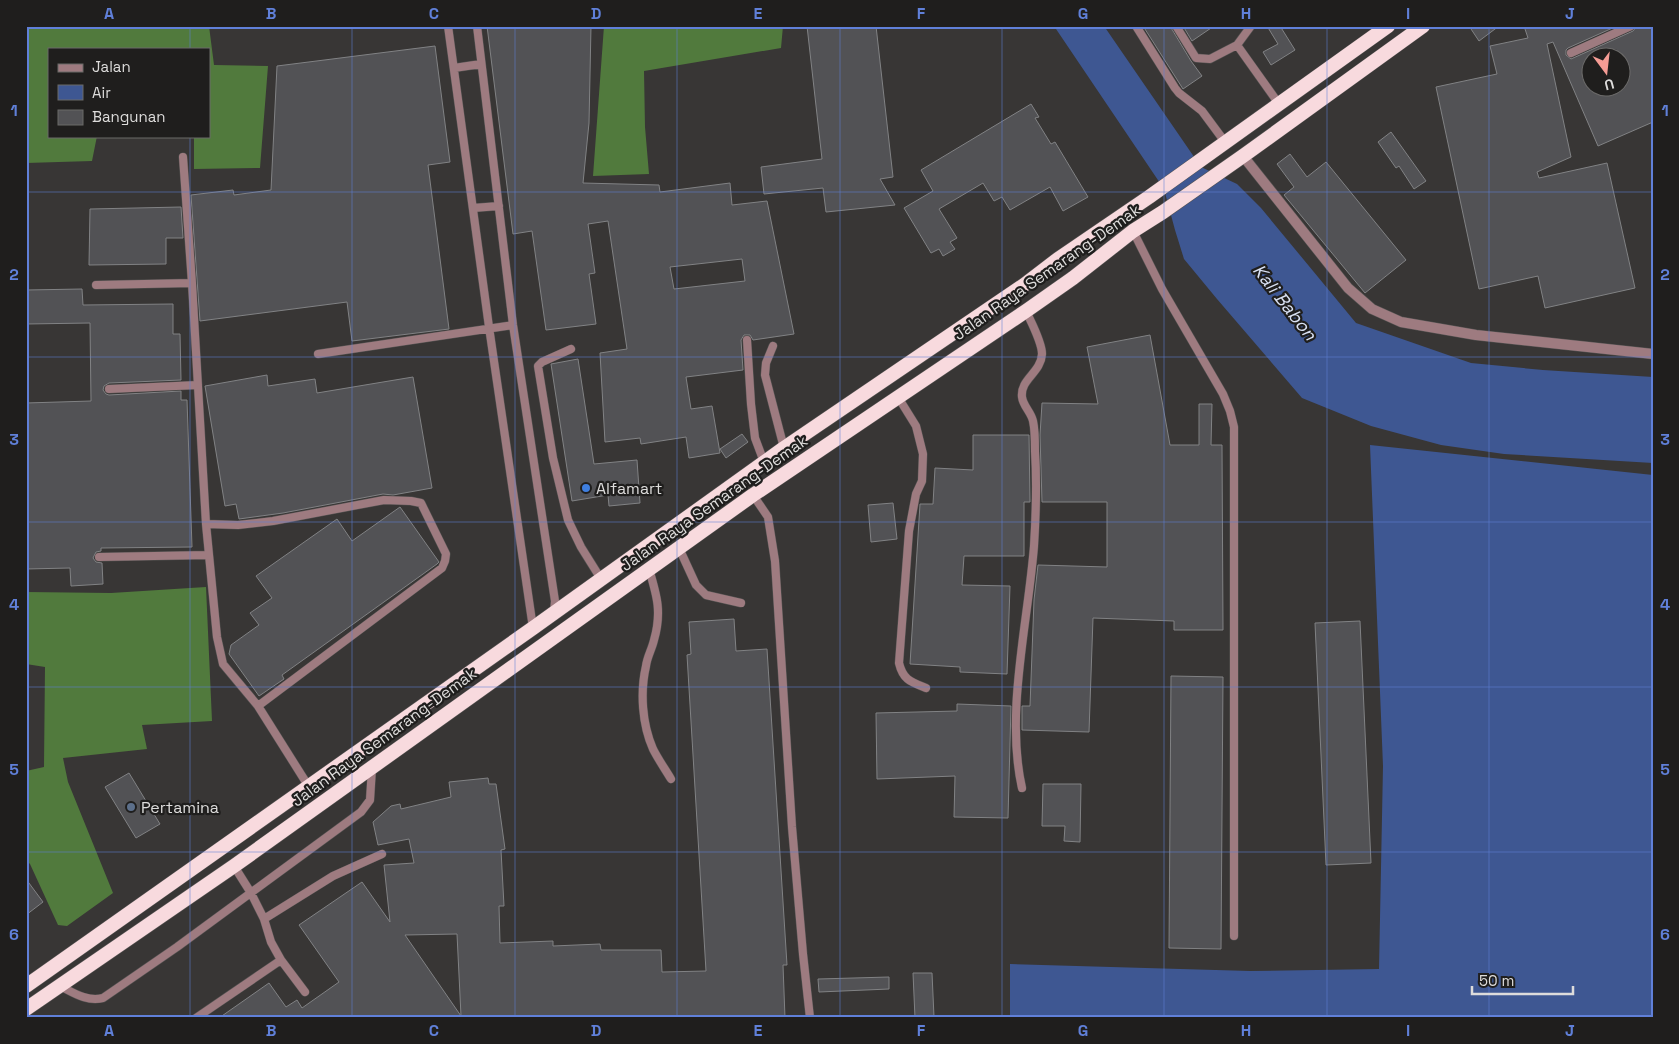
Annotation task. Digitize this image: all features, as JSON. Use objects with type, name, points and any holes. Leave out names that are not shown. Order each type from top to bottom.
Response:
[{"type":"highway","name":"Jalan Raya Semarang-Demak","points":[[26,986],[533,628],[764,462],[1016,290],[1388,26]]},
{"type":"highway","name":"Jalan Raya Semarang-Demak","points":[[26,1009],[234,866],[753,495],[1073,278],[1133,231],[1243,156],[1423,26]]},
{"type":"street","points":[[1243,156],[1348,288],[1372,309],[1401,322],[1476,336],[1653,354]]},
{"type":"lane","points":[[448,26],[533,628]]},
{"type":"lane","points":[[477,26],[513,325],[555,601],[554,612]]},
{"type":"lane","points":[[1136,26],[1175,88],[1202,111],[1220,146]]},
{"type":"lane","points":[[1176,26],[1196,58],[1210,59],[1237,45],[1251,26]]},
{"type":"lane","points":[[1571,53],[1631,26]]},
{"type":"lane","points":[[1237,45],[1260,80],[1279,104]]},
{"type":"lane","points":[[454,68],[482,64]]},
{"type":"lane","points":[[183,157],[206,524],[217,637],[223,664],[258,706],[309,787]]},
{"type":"lane","points":[[473,208],[499,206]]},
{"type":"lane","points":[[1133,231],[1162,289],[1223,394],[1234,426],[1234,936]]},
{"type":"lane","points":[[96,285],[192,283]]},
{"type":"lane","points":[[1022,788],[1016,754],[1017,690],[1034,546],[1037,474],[1033,418],[1024,406],[1022,396],[1024,384],[1039,368],[1042,353],[1038,338],[1026,311]]},
{"type":"lane","points":[[318,354],[489,327],[513,325]]},
{"type":"lane","points":[[747,340],[755,438],[764,462]]},
{"type":"lane","points":[[773,346],[766,363],[766,375],[784,448]]},
{"type":"lane","points":[[571,349],[542,362],[538,366],[553,458],[568,520],[581,547],[601,579]]},
{"type":"lane","points":[[109,389],[198,385]]},
{"type":"lane","points":[[898,397],[916,426],[923,454],[922,482],[916,494],[909,531],[898,663],[901,672],[908,681],[926,688]]},
{"type":"lane","points":[[753,495],[768,517],[775,561],[792,818],[810,1018]]},
{"type":"lane","points":[[206,524],[238,525],[273,521],[384,500],[411,501],[421,503],[446,554],[442,568],[258,706]]},
{"type":"lane","points":[[679,548],[696,584],[706,595],[741,603]]},
{"type":"lane","points":[[99,557],[209,555]]},
{"type":"lane","points":[[649,569],[659,609],[654,640],[646,665],[643,688],[645,724],[653,749],[671,779]]},
{"type":"lane","points":[[60,986],[88,999],[103,998],[177,947],[361,812],[370,800],[372,768]]},
{"type":"lane","points":[[264,919],[333,876],[356,864],[382,854]]},
{"type":"lane","points":[[234,866],[251,893],[264,919],[271,942],[281,960],[305,992]]},
{"type":"lane","points":[[196,1018],[281,960]]},
{"type":"green space","points":[[26,26],[209,26],[214,65],[268,66],[260,168],[194,169],[194,138],[210,138],[210,48],[48,48],[48,138],[97,138],[92,161],[26,163]]},
{"type":"green space","points":[[604,26],[783,26],[781,48],[644,71],[645,127],[649,174],[593,176]]},
{"type":"green space","points":[[206,587],[212,721],[142,725],[147,749],[63,758],[68,782],[113,893],[67,926],[58,925],[30,864],[26,860],[26,771],[44,767],[45,667],[26,664],[26,592],[111,593]]},
{"type":"water","name":"Kali Babon","points":[[1054,26],[1104,26],[1201,167],[1237,184],[1261,208],[1356,323],[1471,363],[1653,377],[1653,463],[1504,454],[1441,445],[1371,426],[1302,398],[1184,259],[1164,189]]},
{"type":"water","points":[[1370,445],[1653,475],[1653,1018],[1010,1018],[1010,964],[1250,971],[1379,969],[1383,766]]},
{"type":"building","points":[[487,26],[591,26],[589,123],[583,183],[659,185],[660,192],[730,183],[732,205],[767,201],[794,334],[753,340],[750,335],[744,335],[741,340],[743,370],[686,377],[691,409],[712,406],[720,453],[689,458],[686,437],[641,444],[640,438],[605,442],[600,353],[627,349],[608,221],[588,224],[595,273],[589,274],[596,324],[546,330],[532,231],[513,234]],"holes":[[[742,259],[745,281],[674,289],[670,267]]]},
{"type":"building","points":[[807,26],[876,26],[893,177],[880,179],[895,205],[826,212],[823,188],[764,194],[761,167],[822,159]]},
{"type":"building","points":[[1143,26],[1170,26],[1202,76],[1183,89]]},
{"type":"building","points":[[1183,26],[1214,26],[1192,41]]},
{"type":"building","points":[[1267,26],[1280,26],[1295,50],[1271,65],[1263,52],[1278,44]]},
{"type":"building","points":[[1469,26],[1499,26],[1479,41]]},
{"type":"building","points":[[1524,26],[1617,26],[1568,48],[1566,55],[1571,59],[1582,54],[1582,98],[1632,98],[1632,48],[1595,48],[1633,31],[1637,26],[1653,26],[1653,122],[1598,146],[1553,42],[1547,44],[1571,157],[1537,172],[1539,178],[1607,163],[1635,288],[1545,308],[1538,276],[1479,289],[1436,87],[1497,74],[1490,46],[1528,38]]},
{"type":"building","points":[[435,46],[450,162],[428,165],[449,329],[352,341],[347,302],[200,321],[191,195],[233,190],[234,195],[271,190],[277,66]]},
{"type":"building","points":[[1031,104],[1039,117],[1035,118],[1051,144],[1055,142],[1088,197],[1063,211],[1050,187],[1010,210],[1002,197],[994,201],[983,183],[939,209],[957,238],[950,242],[955,249],[943,256],[939,249],[931,253],[904,208],[933,191],[921,170]]},
{"type":"building","points":[[1391,132],[1426,181],[1414,189],[1399,166],[1396,168],[1378,142]]},
{"type":"building","points":[[1290,154],[1307,177],[1326,162],[1406,260],[1365,293],[1284,195],[1294,187],[1277,164]]},
{"type":"building","points":[[181,207],[183,238],[166,238],[166,264],[89,265],[90,209]]},
{"type":"building","points":[[82,289],[83,305],[173,304],[173,334],[180,334],[181,380],[109,383],[104,386],[103,390],[109,395],[181,391],[181,400],[187,400],[192,547],[101,548],[101,551],[96,552],[93,558],[96,562],[102,563],[103,584],[71,586],[70,568],[26,569],[26,403],[91,401],[90,323],[26,324],[26,290]]},
{"type":"building","points":[[1150,335],[1170,445],[1199,445],[1199,404],[1212,404],[1211,445],[1222,445],[1223,630],[1174,630],[1174,621],[1093,618],[1089,732],[1022,730],[1022,706],[1030,706],[1034,600],[1038,565],[1107,567],[1107,502],[1042,502],[1040,435],[1042,403],[1098,404],[1087,347]]},
{"type":"building","points":[[578,359],[594,464],[637,460],[640,503],[609,506],[608,495],[572,501],[551,364]]},
{"type":"building","points":[[267,375],[268,386],[315,379],[317,393],[413,377],[432,488],[393,495],[383,494],[283,513],[239,519],[236,504],[225,506],[205,386]]},
{"type":"building","points":[[742,434],[748,442],[726,458],[720,449]]},
{"type":"building","points":[[973,435],[1029,435],[1030,502],[1024,502],[1024,556],[964,556],[962,585],[1010,586],[1007,674],[960,672],[960,667],[910,664],[920,504],[933,504],[935,468],[973,470]]},
{"type":"building","points":[[893,503],[897,539],[871,542],[868,505]]},
{"type":"building","points":[[400,507],[439,562],[282,675],[284,679],[259,696],[229,654],[231,645],[259,625],[250,613],[272,598],[256,576],[337,519],[352,541]]},
{"type":"building","points":[[734,619],[736,651],[767,649],[787,965],[783,965],[785,1018],[219,1018],[269,983],[286,1007],[297,1000],[302,1008],[339,982],[299,925],[362,882],[390,922],[384,865],[414,863],[409,839],[378,845],[373,822],[391,806],[400,804],[401,809],[451,797],[449,782],[488,778],[489,784],[496,784],[505,849],[501,850],[504,906],[499,906],[500,943],[553,941],[553,946],[600,944],[601,950],[661,950],[662,972],[706,971],[687,655],[691,654],[689,622]],"holes":[[[457,934],[461,1016],[405,935]]]},
{"type":"building","points":[[1360,621],[1371,863],[1326,865],[1315,623]]},
{"type":"building","points":[[1171,676],[1223,677],[1221,949],[1169,948]]},
{"type":"building","points":[[957,704],[1011,706],[1008,818],[954,817],[955,776],[877,779],[876,713],[957,711]]},
{"type":"building","points":[[129,773],[160,824],[136,838],[105,787]]},
{"type":"building","points":[[1043,784],[1081,784],[1080,842],[1064,841],[1065,826],[1042,826]]},
{"type":"building","points":[[26,879],[43,902],[26,915]]},
{"type":"building","points":[[913,973],[932,973],[934,1017],[915,1018]]},
{"type":"building","points":[[889,977],[889,989],[819,992],[818,979]]},
{"type":"place","name":"Alfamart","points":[[586,488]]},
{"type":"place","name":"Pertamina","points":[[131,807]]}]
